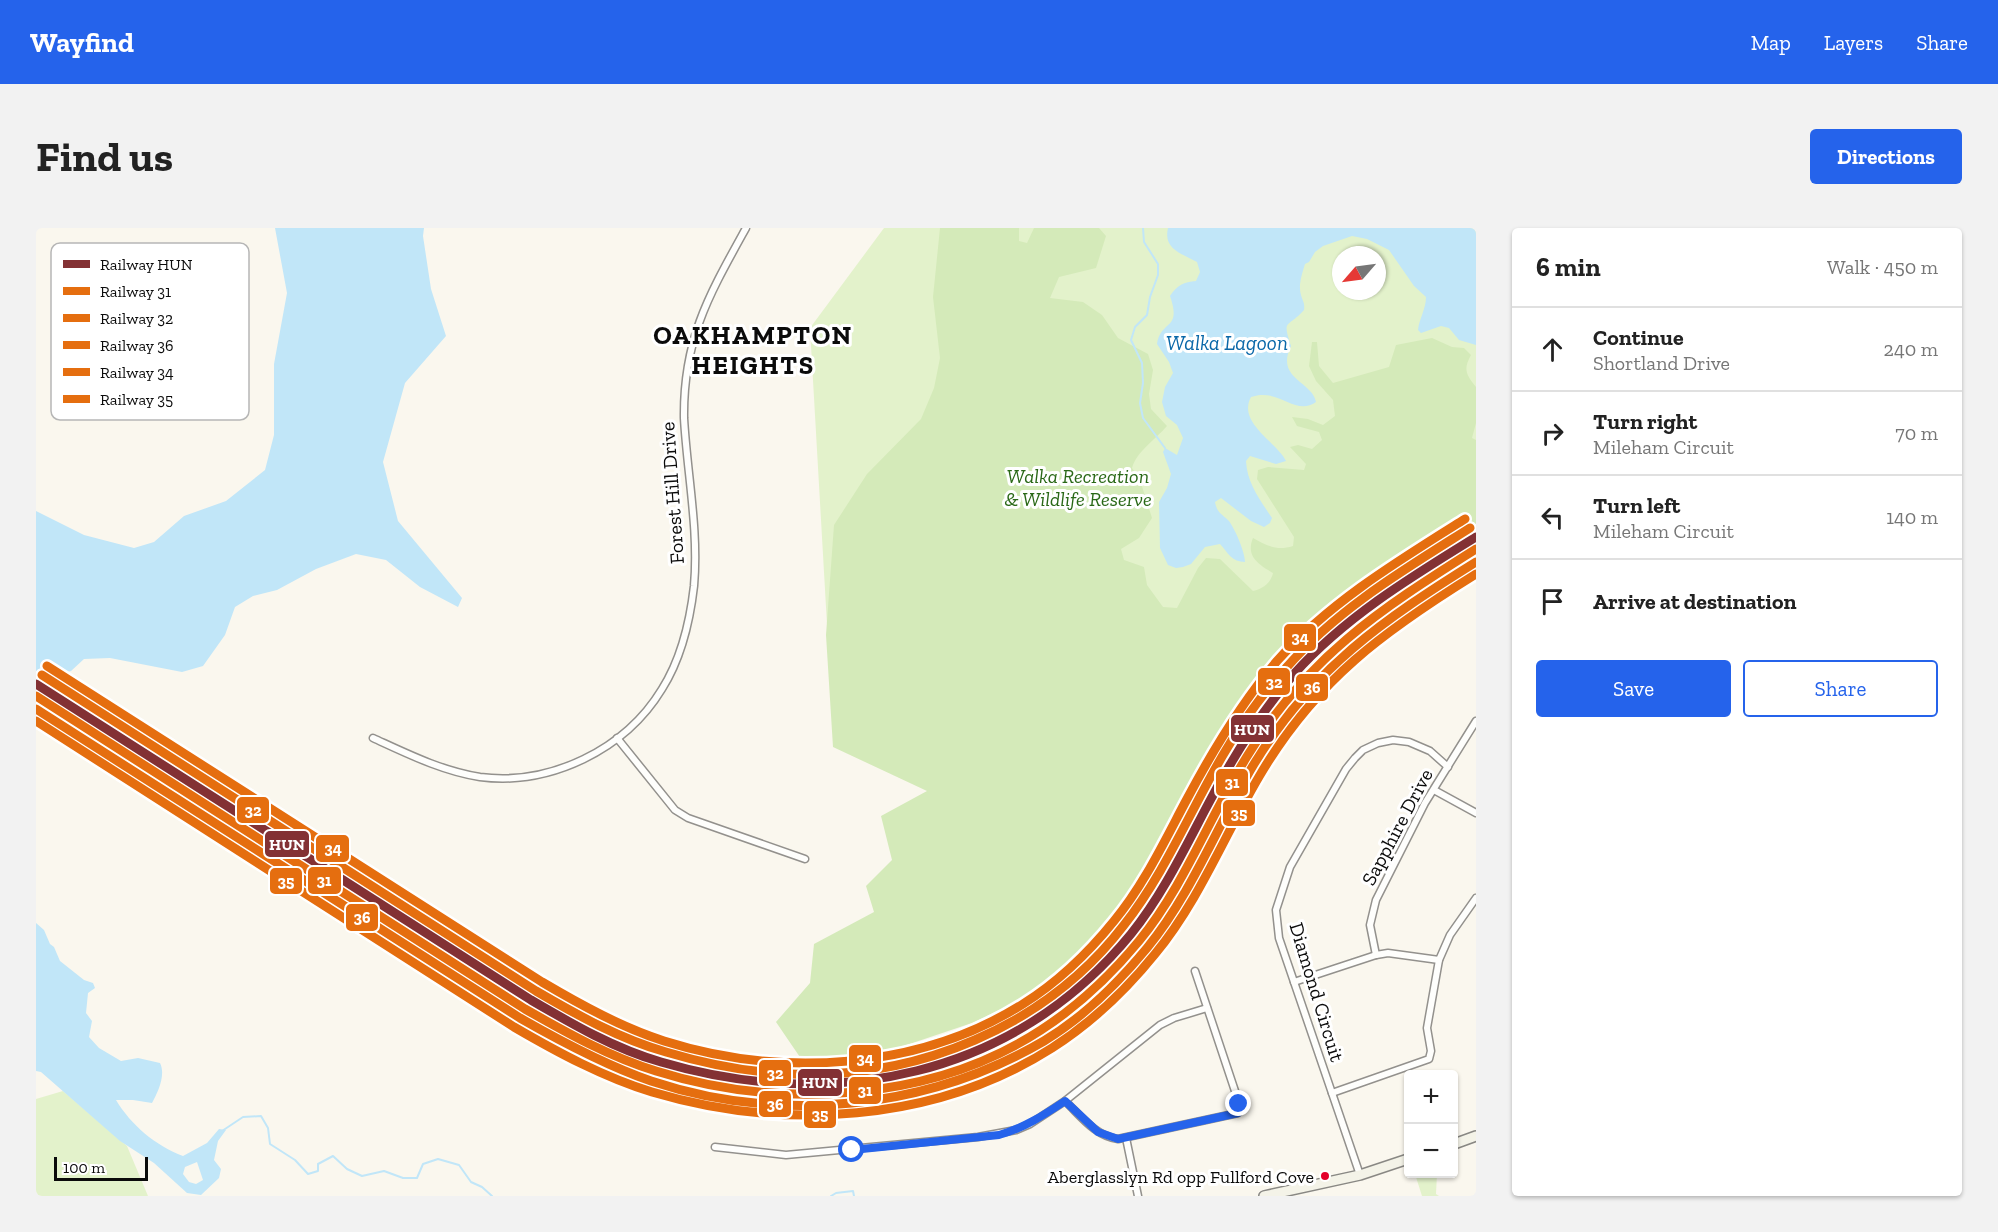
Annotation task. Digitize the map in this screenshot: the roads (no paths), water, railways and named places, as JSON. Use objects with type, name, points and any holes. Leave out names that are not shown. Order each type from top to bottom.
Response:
[{"type":"main road","points":[[1458,1143],[1476,1136]]},
{"type":"main road","points":[[1264,1196],[1311,1191],[1404,1160]]},
{"type":"street","name":"Forest Hill Drive","points":[[373,738],[425,762],[456,772],[506,778],[536,775],[555,770],[595,753],[617,738],[644,714],[662,689],[674,666],[686,630],[694,585],[695,541],[684,418],[688,358],[708,297],[746,228]]},
{"type":"street","name":"Sapphire Drive","points":[[1376,955],[1370,925],[1374,906],[1410,830],[1475,724]]},
{"type":"street","points":[[617,738],[675,810],[688,818],[805,859]]},
{"type":"street","name":"Diamond Circuit","points":[[1360,1175],[1279,938],[1276,910],[1290,867],[1346,769],[1363,750],[1378,743],[1393,740],[1409,742],[1430,751],[1448,767]]},
{"type":"street","points":[[1434,790],[1476,813]]},
{"type":"street","points":[[1332,1093],[1429,1059],[1431,1051],[1427,1028],[1439,960],[1450,935],[1476,898]]},
{"type":"street","points":[[1294,982],[1388,953],[1439,960]]},
{"type":"street","points":[[1065,1101],[1098,1132],[1112,1138],[1125,1138],[1238,1113],[1240,1106],[1195,971]]},
{"type":"street","points":[[715,1147],[786,1155],[999,1135],[1030,1124],[1065,1101],[1160,1025],[1174,1018],[1207,1008]]},
{"type":"street","points":[[1125,1138],[1138,1196]]},
{"type":"water","points":[[275,228],[424,228],[423,236],[431,289],[446,336],[405,383],[383,462],[398,521],[462,598],[458,607],[420,587],[386,560],[356,554],[316,569],[277,590],[253,596],[235,607],[225,635],[203,666],[182,672],[110,658],[84,659],[71,671],[44,678],[36,672],[36,511],[84,535],[134,548],[154,542],[184,516],[226,501],[265,470],[274,435],[274,364],[287,293]]},
{"type":"water","name":"Walka Lagoon","points":[[1168,228],[1476,228],[1476,345],[1459,340],[1449,328],[1441,326],[1421,333],[1418,330],[1426,297],[1414,286],[1386,246],[1352,236],[1323,246],[1305,264],[1300,288],[1304,310],[1287,327],[1291,346],[1287,357],[1291,373],[1308,389],[1316,402],[1308,406],[1301,406],[1270,396],[1251,397],[1248,406],[1249,415],[1260,432],[1286,461],[1276,464],[1250,456],[1246,461],[1252,484],[1272,518],[1270,523],[1264,527],[1251,521],[1221,498],[1215,502],[1218,511],[1234,529],[1242,547],[1245,562],[1233,559],[1220,544],[1205,547],[1191,564],[1176,568],[1168,565],[1160,548],[1159,502],[1167,488],[1171,474],[1163,452],[1165,448],[1177,455],[1183,438],[1177,425],[1166,416],[1162,402],[1165,387],[1173,373],[1169,362],[1157,344],[1159,336],[1170,324],[1174,315],[1170,296],[1181,285],[1196,281],[1200,272],[1197,262],[1175,250],[1168,241]]},
{"type":"water","points":[[36,923],[44,930],[60,961],[84,980],[93,983],[95,988],[88,993],[86,1013],[92,1021],[89,1037],[99,1048],[121,1061],[138,1058],[160,1063],[162,1078],[152,1103],[116,1100],[122,1109],[145,1134],[163,1147],[183,1156],[207,1143],[219,1129],[226,1130],[218,1141],[214,1160],[221,1169],[219,1178],[201,1195],[187,1193],[154,1163],[120,1141],[41,1072],[36,1071]],"holes":[[[197,1162],[203,1180],[196,1184],[189,1182],[183,1174],[185,1167]]]},
{"type":"waterway","points":[[1143,228],[1144,242],[1158,264],[1158,275],[1150,297],[1147,315],[1135,327],[1131,340],[1142,363],[1143,383],[1140,403],[1143,418],[1165,448]]},
{"type":"waterway","points":[[222,1131],[243,1117],[261,1116],[268,1128],[270,1144],[295,1160],[308,1174],[318,1171],[318,1164],[333,1156],[347,1169],[362,1176],[384,1171],[403,1178],[417,1178],[423,1164],[438,1159],[459,1165],[471,1182],[482,1187],[492,1196]]},
{"type":"waterway","points":[[831,1196],[836,1193],[853,1191],[854,1196]]},
{"type":"rail line","name":"34","points":[[47,666],[542,982],[601,1015],[664,1041],[709,1053],[755,1060],[801,1063],[848,1061],[894,1054],[939,1043],[982,1026],[1023,1004],[1061,976],[1104,933],[1135,893],[1217,745],[1251,693],[1277,661],[1342,601],[1465,519]]},
{"type":"rail line","name":"32","points":[[42,675],[536,991],[599,1026],[649,1047],[711,1064],[773,1073],[837,1074],[884,1068],[930,1056],[975,1040],[1017,1019],[1057,992],[1092,961],[1139,905],[1165,863],[1230,743],[1277,678],[1306,647],[1349,609],[1470,528]]},
{"type":"rail line","name":"HUN","points":[[36,684],[531,1000],[594,1035],[644,1057],[726,1077],[791,1084],[855,1082],[917,1071],[976,1051],[1033,1022],[1084,983],[1131,934],[1152,905],[1235,757],[1268,706],[1294,674],[1314,653],[1357,616],[1403,583],[1476,537]]},
{"type":"rail line","name":"31","points":[[36,696],[525,1009],[589,1044],[656,1071],[703,1083],[753,1091],[803,1094],[853,1092],[903,1085],[952,1072],[998,1054],[1055,1021],[1081,1000],[1117,966],[1155,920],[1183,875],[1246,758],[1269,723],[1294,692],[1320,664],[1376,616],[1476,549]]},
{"type":"rail line","name":"36","points":[[36,709],[520,1018],[617,1068],[651,1081],[700,1094],[750,1103],[801,1105],[852,1103],[902,1095],[951,1082],[999,1064],[1058,1032],[1099,999],[1124,974],[1163,927],[1191,881],[1254,764],[1300,700],[1326,673],[1380,626],[1476,562]]},
{"type":"rail line","name":"35","points":[[36,721],[514,1027],[581,1063],[634,1086],[702,1104],[753,1112],[805,1115],[857,1113],[908,1105],[958,1092],[1006,1073],[1052,1048],[1094,1017],[1132,980],[1171,934],[1198,890],[1260,775],[1304,712],[1354,660],[1411,616],[1476,574]]},
{"type":"place","name":"Aberglasslyn Rd opp Fullford Cove","points":[[1325,1176]]},
{"type":"district","name":"OAKHAMPTON HEIGHTS","points":[[753,350]]},
{"type":"park label","name":"Walka Recreation & Wildlife Reserve","points":[[1078,488]]}]
